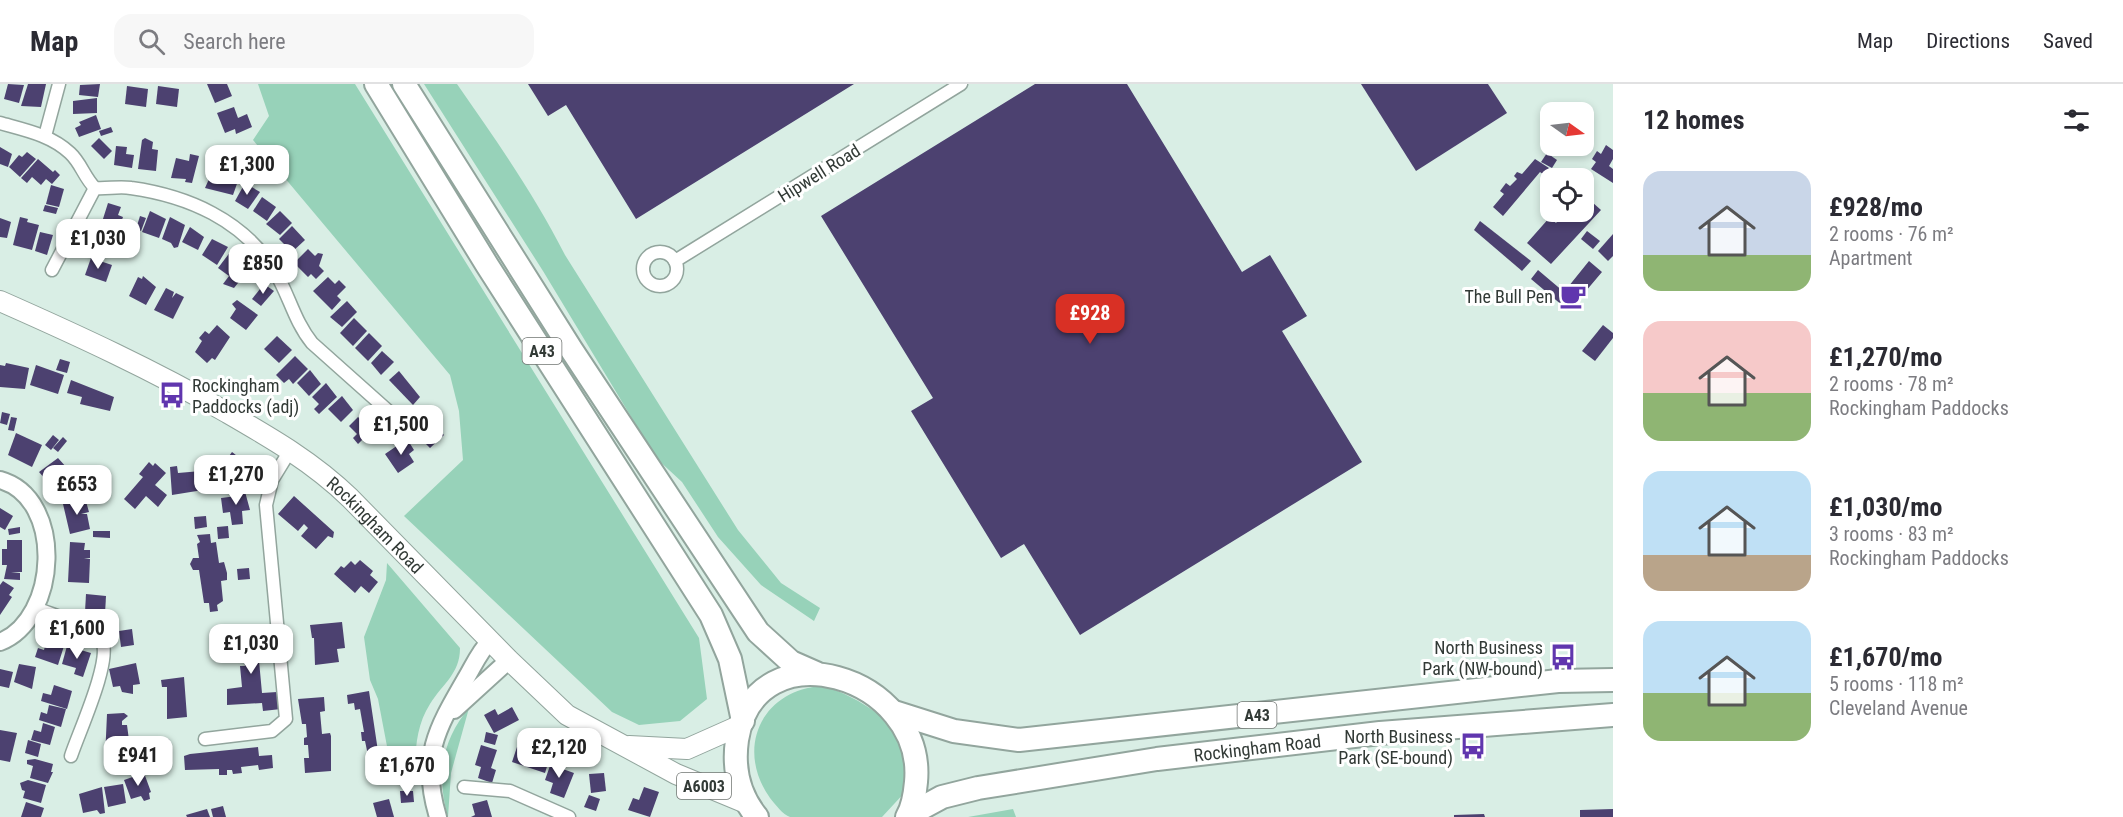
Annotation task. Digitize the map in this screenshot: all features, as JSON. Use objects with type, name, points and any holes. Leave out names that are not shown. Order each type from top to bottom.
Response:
[{"type":"highway","name":"A43","points":[[376,84],[487,265],[711,615],[730,659],[742,723],[736,766],[752,810]]},
{"type":"highway","name":"A43","points":[[404,84],[571,349],[758,633],[790,662],[816,673],[831,675],[858,685],[894,712],[906,730],[914,750],[917,772],[908,816]]},
{"type":"highway","name":"Rockingham Road","points":[[1558,681],[1613,663]]},
{"type":"highway","name":"A43","points":[[742,723],[757,698],[772,685],[790,677],[816,673]]},
{"type":"highway","name":"Rockingham Road","points":[[894,712],[954,731],[1019,740],[1558,681],[1613,680]]},
{"type":"highway","name":"Rockingham Road","points":[[908,816],[935,800],[978,788],[1157,759],[1380,733],[1613,715]]},
{"type":"main road","name":"Rockingham Road","points":[[0,301],[129,360],[291,449],[326,474],[508,660],[567,715],[619,745],[752,810]]},
{"type":"main road","name":"Rockingham Road","points":[[619,745],[687,749],[742,723]]},
{"type":"street","points":[[45,136],[59,84]]},
{"type":"street","name":"Hipwell Road","points":[[675,261],[962,84]]},
{"type":"street","points":[[0,123],[45,136],[70,153],[86,180],[94,188],[129,187],[187,200],[213,213],[238,230],[258,247],[275,272],[301,329],[312,343],[395,417]]},
{"type":"street","points":[[52,270],[94,188]]},
{"type":"street","points":[[206,739],[272,731],[281,726],[286,719],[266,505],[272,480],[291,449]]},
{"type":"street","points":[[0,480],[23,492],[35,506],[44,526],[43,589],[36,608],[16,633],[0,642]]},
{"type":"street","points":[[36,608],[93,632],[102,642],[104,654],[100,673],[71,756]]},
{"type":"street","points":[[438,817],[429,771],[437,732],[483,648],[490,641]]},
{"type":"street","points":[[442,720],[508,660]]},
{"type":"street","points":[[464,787],[510,791],[569,817]]},
{"type":"green space","points":[[258,84],[355,84],[699,638],[707,699],[680,721],[639,725],[612,712],[404,516],[463,460],[459,411],[450,375],[253,140],[269,116]]},
{"type":"green space","points":[[424,84],[457,84],[527,189],[565,255],[738,530],[781,583],[820,608],[814,621],[761,585],[718,537],[682,482],[656,458],[543,271]]},
{"type":"green space","points":[[387,563],[460,648],[454,672],[430,704],[421,722],[416,751],[415,781],[394,783],[378,699],[370,680],[364,637],[386,580]]},
{"type":"green space","points":[[822,686],[845,694],[871,709],[893,727],[905,748],[907,790],[882,817],[790,817],[782,812],[770,798],[760,779],[755,760],[755,742],[760,725],[770,710],[783,698],[801,690]]},
{"type":"green space","points":[[469,708],[451,773],[448,817],[442,787],[444,759],[453,733]]},
{"type":"green space","points":[[1013,809],[1016,817],[968,817]]},
{"type":"building","points":[[8,84],[24,85],[19,103],[4,99]]},
{"type":"building","points":[[28,84],[46,84],[41,107],[21,106]]},
{"type":"building","points":[[100,84],[98,97],[79,95],[80,85]]},
{"type":"building","points":[[207,84],[227,84],[232,96],[215,103]]},
{"type":"building","points":[[528,84],[854,84],[636,219],[566,105],[548,116]]},
{"type":"building","points":[[1035,84],[1127,84],[1242,272],[1270,255],[1307,316],[1282,331],[1362,462],[1080,635],[1024,544],[1001,558],[911,411],[933,398],[821,216]]},
{"type":"building","points":[[1361,84],[1488,84],[1507,113],[1416,171]]},
{"type":"building","points":[[127,86],[148,89],[146,107],[125,104]]},
{"type":"building","points":[[158,86],[179,89],[177,107],[156,104]]},
{"type":"building","points":[[97,98],[97,113],[73,114],[73,101]]},
{"type":"building","points":[[234,107],[238,118],[247,114],[252,127],[236,134],[235,129],[225,133],[217,113]]},
{"type":"building","points":[[96,115],[101,129],[79,137],[75,128],[81,125],[79,122]]},
{"type":"building","points":[[111,127],[113,132],[101,136],[99,131]]},
{"type":"building","points":[[99,138],[112,151],[104,159],[91,146]]},
{"type":"building","points":[[145,138],[153,142],[152,149],[158,150],[156,171],[138,169],[142,140]]},
{"type":"building","points":[[1606,145],[1613,150],[1613,159],[1609,166],[1613,169],[1613,183],[1592,168],[1596,162],[1592,159],[1597,151],[1601,154]]},
{"type":"building","points":[[116,146],[127,147],[126,154],[134,155],[132,168],[114,165]]},
{"type":"building","points":[[0,147],[12,154],[8,167],[0,164]]},
{"type":"building","points":[[27,152],[36,159],[20,177],[9,167],[19,155],[22,157]]},
{"type":"building","points":[[190,154],[199,156],[192,183],[185,182],[186,179],[171,178],[176,158],[189,161]]},
{"type":"building","points":[[1545,156],[1551,156],[1557,160],[1552,168],[1541,162]]},
{"type":"building","points":[[38,159],[60,175],[52,184],[46,179],[41,185],[32,177],[27,183],[21,178]]},
{"type":"building","points":[[1535,159],[1549,168],[1540,168],[1540,172],[1503,216],[1493,207],[1504,194],[1500,191],[1506,183],[1510,186],[1517,179],[1514,176],[1517,172],[1522,174]]},
{"type":"building","points":[[213,160],[222,163],[219,171],[239,178],[233,195],[205,188],[213,170],[210,169]]},
{"type":"building","points":[[245,183],[260,192],[248,209],[235,201]]},
{"type":"building","points":[[51,185],[64,189],[59,207],[46,204]]},
{"type":"building","points":[[262,197],[276,207],[267,221],[253,211]]},
{"type":"building","points":[[108,203],[121,207],[118,215],[123,217],[119,228],[102,222]]},
{"type":"building","points":[[1594,204],[1601,210],[1594,218]]},
{"type":"building","points":[[45,205],[58,208],[56,214],[43,211]]},
{"type":"building","points":[[150,211],[166,219],[159,238],[142,232]]},
{"type":"building","points":[[280,211],[292,223],[280,235],[266,224]]},
{"type":"building","points":[[140,216],[146,218],[141,231],[136,229]]},
{"type":"building","points":[[20,217],[28,219],[27,222],[39,225],[32,250],[13,245]]},
{"type":"building","points":[[170,217],[185,225],[178,247],[174,248],[171,243],[162,239]]},
{"type":"building","points":[[0,218],[11,222],[7,238],[0,237]]},
{"type":"building","points":[[1480,221],[1531,261],[1522,271],[1474,230]]},
{"type":"building","points":[[1546,222],[1590,222],[1551,264],[1527,243]]},
{"type":"building","points":[[98,226],[121,237],[120,241],[115,240],[113,247],[120,250],[118,255],[91,246],[97,237]]},
{"type":"building","points":[[292,226],[305,240],[292,252],[279,239]]},
{"type":"building","points":[[190,227],[204,237],[198,250],[182,242]]},
{"type":"building","points":[[1587,231],[1600,241],[1593,249],[1581,239]]},
{"type":"building","points":[[40,232],[53,235],[47,255],[35,251]]},
{"type":"building","points":[[1613,234],[1613,256],[1608,261],[1598,251]]},
{"type":"building","points":[[212,239],[228,247],[217,265],[202,255]]},
{"type":"building","points":[[308,249],[315,256],[318,253],[323,254],[319,266],[324,271],[316,279],[311,274],[308,277],[294,263]]},
{"type":"building","points":[[231,251],[244,263],[236,273],[242,278],[234,288],[223,284],[229,276],[218,268]]},
{"type":"building","points":[[91,258],[112,265],[106,282],[85,275]]},
{"type":"building","points":[[1589,261],[1602,272],[1569,311],[1531,279],[1538,270],[1564,292]]},
{"type":"building","points":[[143,276],[156,287],[146,305],[129,296],[138,277],[142,279]]},
{"type":"building","points":[[328,277],[335,284],[339,280],[346,287],[337,296],[341,300],[332,310],[313,291]]},
{"type":"building","points":[[264,284],[274,291],[261,306],[252,299]]},
{"type":"building","points":[[166,288],[174,292],[172,298],[176,293],[184,297],[173,319],[154,310]]},
{"type":"building","points":[[237,300],[258,315],[246,330],[230,318],[236,309],[232,304]]},
{"type":"building","points":[[347,301],[357,312],[342,327],[330,317]]},
{"type":"building","points":[[354,318],[367,331],[353,346],[340,333]]},
{"type":"building","points":[[217,325],[230,337],[215,360],[212,358],[207,363],[195,352],[202,341],[199,338],[205,331],[209,334]]},
{"type":"building","points":[[1603,325],[1613,333],[1613,338],[1595,361],[1582,351]]},
{"type":"building","points":[[369,333],[382,346],[368,361],[355,348]]},
{"type":"building","points":[[277,336],[292,350],[279,363],[264,349]]},
{"type":"building","points":[[382,351],[394,362],[381,375],[371,363]]},
{"type":"building","points":[[295,356],[308,369],[293,384],[289,379],[284,383],[276,375]]},
{"type":"building","points":[[60,359],[70,362],[67,373],[56,370]]},
{"type":"building","points":[[6,363],[29,368],[25,389],[0,387],[0,365],[5,366]]},
{"type":"building","points":[[36,365],[64,375],[58,394],[30,385]]},
{"type":"building","points":[[310,370],[321,384],[309,396],[297,383]]},
{"type":"building","points":[[399,371],[420,397],[413,405],[389,380]]},
{"type":"building","points":[[71,380],[114,397],[110,411],[80,404],[82,397],[67,393]]},
{"type":"building","points":[[326,383],[337,397],[319,414],[314,409],[319,404],[312,397]]},
{"type":"building","points":[[342,396],[353,410],[341,422],[328,409]]},
{"type":"building","points":[[2,412],[10,414],[7,425],[0,423]]},
{"type":"building","points":[[11,417],[17,418],[14,431],[8,430]]},
{"type":"building","points":[[358,417],[372,430],[358,444],[353,438],[357,434],[349,426]]},
{"type":"building","points":[[428,419],[444,435],[430,448],[422,440],[418,444],[409,434]]},
{"type":"building","points":[[16,433],[42,445],[32,467],[8,455]]},
{"type":"building","points":[[53,435],[59,440],[51,450],[45,445]]},
{"type":"building","points":[[63,437],[67,441],[58,452],[53,448]]},
{"type":"building","points":[[407,439],[414,450],[409,454],[414,462],[398,473],[385,454]]},
{"type":"building","points":[[232,452],[250,466],[240,476],[241,485],[221,487],[219,470]]},
{"type":"building","points":[[58,458],[67,468],[60,474],[71,487],[60,496],[39,472]]},
{"type":"building","points":[[149,462],[153,466],[155,463],[166,473],[155,485],[167,495],[158,507],[146,496],[135,509],[124,499],[143,477],[139,474]]},
{"type":"building","points":[[177,466],[178,473],[201,471],[203,490],[172,495],[170,467]]},
{"type":"building","points":[[90,474],[94,483],[78,491],[74,482]]},
{"type":"building","points":[[92,485],[95,490],[84,496],[81,490]]},
{"type":"building","points":[[236,488],[244,488],[250,510],[242,511],[243,524],[232,525],[230,512],[223,513],[221,498],[237,496]]},
{"type":"building","points":[[294,496],[334,532],[333,538],[328,536],[316,549],[301,536],[308,528],[304,524],[298,531],[278,514]]},
{"type":"building","points":[[85,498],[89,512],[81,514],[87,514],[90,529],[70,534],[63,504]]},
{"type":"building","points":[[0,508],[13,516],[5,530],[0,527]]},
{"type":"building","points":[[206,516],[207,527],[195,529],[194,517]]},
{"type":"building","points":[[228,526],[229,538],[218,539],[217,527]]},
{"type":"building","points":[[20,527],[20,533],[9,535],[8,529]]},
{"type":"building","points":[[93,531],[110,531],[110,538],[93,537]]},
{"type":"building","points":[[210,534],[211,543],[216,542],[219,563],[224,562],[227,580],[221,581],[223,601],[217,605],[218,611],[210,612],[209,603],[204,603],[199,570],[193,570],[190,564],[193,558],[199,558],[197,544],[200,542],[197,535]]},
{"type":"building","points":[[7,540],[22,540],[22,572],[11,572],[20,573],[20,580],[4,579],[7,565],[2,565],[2,549],[7,549]]},
{"type":"building","points":[[70,542],[85,543],[84,550],[90,550],[90,558],[84,558],[90,559],[89,583],[68,582]]},
{"type":"building","points":[[360,560],[373,571],[370,575],[378,582],[369,593],[361,586],[355,593],[334,574],[341,566],[344,568],[351,561],[355,565]]},
{"type":"building","points":[[249,568],[250,579],[238,580],[237,569]]},
{"type":"building","points":[[3,581],[14,588],[9,595],[12,597],[0,615],[0,585]]},
{"type":"building","points":[[86,594],[106,596],[105,614],[85,612]]},
{"type":"building","points":[[342,622],[345,648],[337,649],[339,662],[315,665],[314,638],[312,638],[310,625]]},
{"type":"building","points":[[132,629],[134,645],[121,647],[119,631]]},
{"type":"building","points":[[272,637],[273,648],[258,650],[262,693],[277,692],[281,709],[263,711],[262,703],[227,705],[227,689],[242,687],[240,666],[245,666],[244,658],[230,659],[228,641]]},
{"type":"building","points":[[46,642],[64,646],[58,665],[35,657],[38,648],[44,650]]},
{"type":"building","points":[[67,646],[91,653],[83,677],[74,674],[76,668],[62,664]]},
{"type":"building","points":[[136,663],[140,684],[133,685],[133,694],[122,692],[120,686],[113,687],[109,669]]},
{"type":"building","points":[[19,664],[36,667],[32,689],[14,682]]},
{"type":"building","points":[[0,669],[13,672],[9,688],[0,686]]},
{"type":"building","points":[[184,677],[187,717],[167,719],[167,687],[162,687],[161,680]]},
{"type":"building","points":[[54,685],[72,691],[67,709],[41,701],[43,693],[51,695]]},
{"type":"building","points":[[369,691],[379,758],[369,760],[365,741],[362,741],[361,732],[364,732],[360,709],[355,710],[354,703],[348,704],[347,695]]},
{"type":"building","points":[[324,697],[325,711],[320,712],[322,734],[330,733],[331,736],[331,771],[305,773],[304,758],[309,758],[308,745],[304,745],[304,738],[307,737],[306,724],[302,724],[298,699]]},
{"type":"building","points":[[49,705],[66,709],[61,727],[39,720],[41,712],[47,714]]},
{"type":"building","points":[[512,707],[519,720],[494,733],[484,715],[495,709],[498,715]]},
{"type":"building","points":[[124,713],[128,716],[122,721],[122,725],[127,725],[130,748],[125,748],[125,758],[105,758],[107,714]]},
{"type":"building","points":[[43,723],[55,727],[50,745],[31,740],[34,730],[41,732]]},
{"type":"building","points":[[0,730],[17,733],[10,762],[0,760]]},
{"type":"building","points":[[486,732],[498,735],[495,745],[484,742]]},
{"type":"building","points":[[534,737],[554,744],[545,773],[512,762],[517,747],[530,751]]},
{"type":"building","points":[[169,739],[172,755],[158,757],[155,741]]},
{"type":"building","points":[[28,740],[41,744],[38,757],[25,753]]},
{"type":"building","points":[[481,745],[497,750],[491,768],[496,770],[492,783],[478,778],[481,767],[475,765]]},
{"type":"building","points":[[258,747],[259,756],[272,755],[273,768],[259,770],[258,765],[241,767],[242,773],[233,774],[232,770],[227,770],[227,775],[219,775],[219,769],[185,770],[184,756],[190,754]]},
{"type":"building","points":[[35,759],[53,764],[51,772],[53,772],[48,783],[30,778],[33,766],[27,764],[27,760]]},
{"type":"building","points":[[552,760],[561,763],[560,768],[574,773],[564,798],[550,793],[553,783],[545,780]]},
{"type":"building","points":[[144,773],[151,792],[149,793],[150,799],[144,801],[141,796],[131,799],[124,780]]},
{"type":"building","points":[[604,773],[606,791],[591,793],[589,774]]},
{"type":"building","points":[[28,780],[46,785],[41,803],[23,798],[25,791],[22,790],[20,783]]},
{"type":"building","points":[[123,784],[126,803],[108,807],[104,787]]},
{"type":"building","points":[[102,787],[105,813],[100,814],[97,810],[83,813],[79,794]]},
{"type":"building","points":[[644,787],[659,792],[650,817],[628,810],[633,798],[639,800]]},
{"type":"building","points":[[400,791],[413,791],[414,802],[401,803]]},
{"type":"building","points":[[589,795],[600,799],[596,811],[584,807]]},
{"type":"building","points":[[389,799],[394,817],[377,817],[373,803]]},
{"type":"building","points":[[487,800],[492,817],[471,817],[475,815],[472,804]]},
{"type":"building","points":[[26,802],[44,808],[41,817],[21,817]]},
{"type":"building","points":[[223,806],[226,817],[213,817],[211,809]]},
{"type":"building","points":[[207,809],[210,817],[187,817],[186,815]]},
{"type":"building","points":[[1613,809],[1613,817],[1580,817],[1580,810]]},
{"type":"building","points":[[1484,814],[1485,817],[1454,817],[1454,815]]},
{"type":"place","name":"The Bull Pen","points":[[1573,296]]},
{"type":"place","name":"Rockingham Paddocks (adj)","points":[[172,395]]},
{"type":"place","name":"North Business Park (NW-bound)","points":[[1563,657]]},
{"type":"place","name":"North Business Park (SE-bound)","points":[[1473,746]]}]
